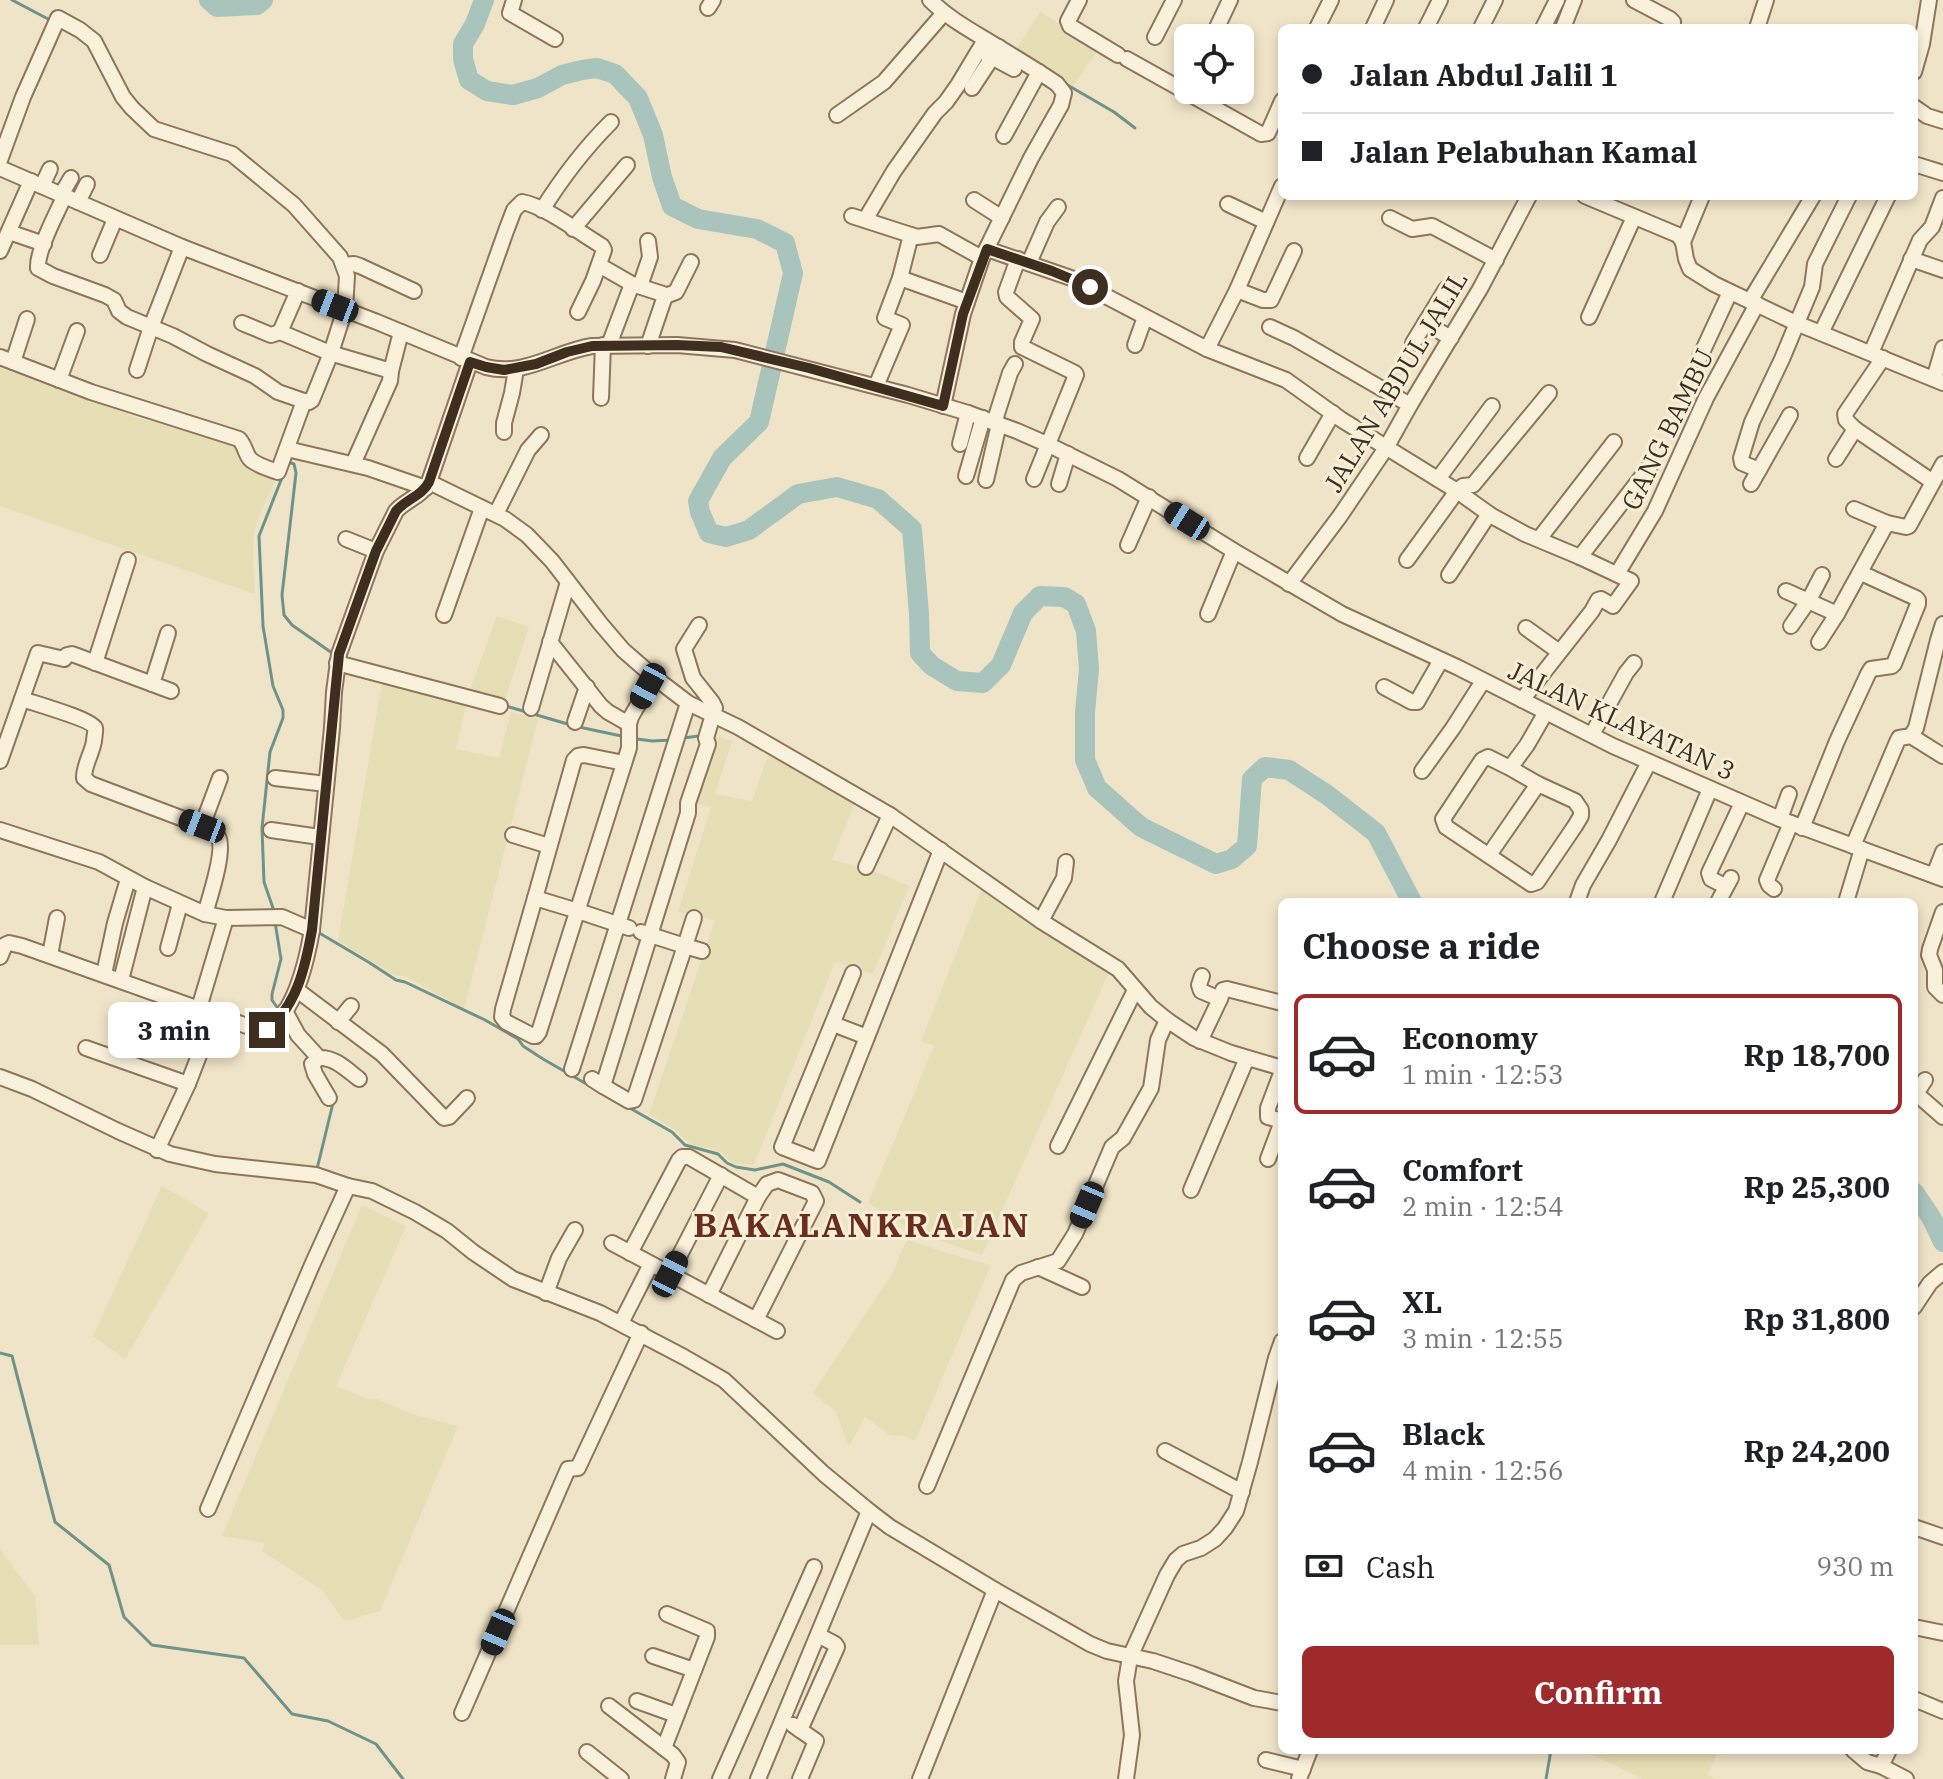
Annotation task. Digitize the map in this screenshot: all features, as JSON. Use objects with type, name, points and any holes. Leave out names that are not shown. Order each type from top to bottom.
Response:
[{"type":"street","points":[[514,0],[510,13],[555,39]]},
{"type":"street","points":[[930,0],[1014,69]]},
{"type":"street","points":[[1079,0],[1068,21],[1070,26],[1174,83]]},
{"type":"street","points":[[1155,37],[1174,0]]},
{"type":"street","points":[[1219,24],[1230,0]]},
{"type":"street","points":[[1319,24],[1331,0]]},
{"type":"street","points":[[1375,24],[1386,0]]},
{"type":"street","points":[[1428,24],[1440,0]]},
{"type":"street","points":[[1483,24],[1495,0]]},
{"type":"street","points":[[1545,24],[1557,0]]},
{"type":"street","points":[[1565,24],[1574,0]]},
{"type":"street","points":[[1634,0],[1670,19],[1672,24]]},
{"type":"street","points":[[1758,24],[1766,0]]},
{"type":"street","points":[[1918,58],[1929,0]]},
{"type":"street","points":[[837,115],[884,82],[944,13]]},
{"type":"street","points":[[0,160],[56,22],[80,30],[94,41],[123,97],[148,125],[232,154],[294,205],[344,265],[347,276],[328,352],[306,402],[291,450],[278,472],[252,461],[239,439],[152,413],[7,360],[27,319]]},
{"type":"street","points":[[943,406],[967,302],[984,254],[1063,98],[1063,90],[1039,72],[990,49]]},
{"type":"street","points":[[972,88],[990,49]]},
{"type":"street","points":[[990,49],[935,113],[859,218],[911,235],[923,237],[939,234],[984,254],[1023,261],[1071,278],[1207,349],[1286,380],[1489,514],[1631,582],[1613,606],[1600,598],[1522,700]]},
{"type":"street","points":[[1004,136],[1039,72]]},
{"type":"street","points":[[1212,104],[1261,134],[1268,133],[1278,110]]},
{"type":"street","points":[[1918,110],[1943,121]]},
{"type":"street","points":[[542,210],[558,184],[611,122]]},
{"type":"street","points":[[573,229],[627,165]]},
{"type":"street","points":[[1918,165],[1943,173]]},
{"type":"street","points":[[0,168],[182,247],[466,360],[494,369],[516,369],[504,432]]},
{"type":"street","points":[[0,251],[37,184],[50,169]]},
{"type":"street","points":[[71,178],[68,198],[37,264],[40,269],[105,295],[114,300],[121,314],[245,370],[278,392],[306,402]]},
{"type":"street","points":[[68,198],[87,184]]},
{"type":"street","points":[[1207,349],[1237,290],[1278,195]]},
{"type":"street","points":[[1933,482],[1855,429],[1846,420],[1845,414],[1877,356],[1890,311],[1911,259],[1920,240],[1932,227],[1943,198]]},
{"type":"street","points":[[974,200],[1002,218]]},
{"type":"street","name":"JALAN ABDUL JALIL","points":[[1289,584],[1386,448],[1496,260],[1523,200]]},
{"type":"street","points":[[1594,200],[1678,235],[1690,269],[1714,284],[1796,323],[1938,381],[1943,348]]},
{"type":"street","points":[[1683,242],[1700,200]]},
{"type":"street","name":"GANG BAMBU","points":[[1617,574],[1655,511],[1706,398],[1811,200]]},
{"type":"street","points":[[1757,414],[1786,420],[1755,477],[1741,458],[1757,414],[1812,287],[1815,264],[1847,200]]},
{"type":"street","points":[[1821,333],[1886,200]]},
{"type":"street","points":[[2,948],[15,944],[50,955],[261,1031],[267,1030],[285,1011],[297,990],[312,930],[337,663],[376,551],[396,511],[428,485],[514,210],[520,203],[525,201],[542,210],[603,248],[599,265],[578,312]]},
{"type":"street","points":[[1228,204],[1266,222]]},
{"type":"street","points":[[1034,479],[1076,375],[1022,347],[1032,319],[1007,297],[1006,292],[1058,207]]},
{"type":"street","points":[[1589,317],[1634,217]]},
{"type":"street","points":[[1390,218],[1412,229],[1432,226],[1496,260]]},
{"type":"street","points":[[100,255],[115,219]]},
{"type":"street","points":[[9,232],[44,244]]},
{"type":"street","points":[[876,386],[902,325],[885,318],[911,235]]},
{"type":"street","points":[[601,398],[606,345],[650,257],[648,241]]},
{"type":"street","points":[[137,370],[182,247]]},
{"type":"street","points":[[1237,290],[1271,300],[1294,251]]},
{"type":"street","points":[[1911,259],[1943,270]]},
{"type":"street","points":[[665,296],[676,292],[691,262]]},
{"type":"street","points":[[344,265],[360,266],[414,291]]},
{"type":"street","points":[[599,265],[665,296]]},
{"type":"street","points":[[900,278],[967,302]]},
{"type":"street","points":[[1413,343],[1446,289]]},
{"type":"street","points":[[280,332],[298,291]]},
{"type":"street","points":[[1699,359],[1730,292]]},
{"type":"street","points":[[648,346],[665,296]]},
{"type":"street","points":[[1135,345],[1145,317]]},
{"type":"street","points":[[242,323],[271,335],[280,332],[328,352],[391,371]]},
{"type":"street","points":[[1425,323],[1451,338]]},
{"type":"street","points":[[1270,327],[1410,405]]},
{"type":"street","points":[[59,380],[77,331]]},
{"type":"street","points":[[353,464],[390,381],[401,332]]},
{"type":"street","name":"JALAN KLAYATAN 3","points":[[516,369],[578,349],[606,345],[704,346],[735,350],[809,368],[968,413],[1068,454],[1149,497],[1289,584],[1356,621],[1649,762],[1791,823],[1938,877]]},
{"type":"street","points":[[966,476],[1015,364]]},
{"type":"street","points":[[1407,560],[1457,491],[1463,486],[1473,485],[1549,393]]},
{"type":"street","points":[[1438,479],[1492,406]]},
{"type":"street","points":[[960,444],[968,413]]},
{"type":"street","points":[[1307,458],[1333,413]]},
{"type":"street","points":[[986,480],[992,422]]},
{"type":"street","points":[[1836,459],[1855,429]]},
{"type":"street","points":[[444,615],[489,511],[541,435]]},
{"type":"street","points":[[1539,539],[1614,442]]},
{"type":"street","points":[[291,450],[428,485],[489,511],[527,535],[552,561],[623,650],[688,703],[738,727],[890,815],[1041,921],[1118,969],[1167,1020],[1200,1041],[1278,1068]]},
{"type":"street","points":[[1059,484],[1068,454]]},
{"type":"street","points":[[1854,509],[1903,528],[1909,526],[1943,464]]},
{"type":"street","points":[[1580,557],[1650,466]]},
{"type":"street","points":[[1128,545],[1149,497]]},
{"type":"street","points":[[1449,575],[1489,514]]},
{"type":"street","points":[[1819,642],[1887,523]]},
{"type":"street","points":[[346,539],[376,551]]},
{"type":"street","points":[[1208,614],[1234,551]]},
{"type":"street","points":[[95,663],[128,560]]},
{"type":"street","points":[[1774,889],[1767,880],[1791,823],[1837,741],[1871,669],[1894,664],[1918,604],[1916,598],[1861,573]]},
{"type":"street","points":[[1791,626],[1822,575]]},
{"type":"street","points":[[531,708],[568,582]]},
{"type":"street","points":[[1786,591],[1837,614]]},
{"type":"street","points":[[1911,736],[1918,723],[1943,624]]},
{"type":"street","points":[[582,1074],[633,930],[688,813],[688,803],[708,744],[706,738],[715,708],[693,678],[684,653],[699,625]]},
{"type":"street","points":[[1526,628],[1558,651]]},
{"type":"street","points":[[152,684],[168,633]]},
{"type":"street","points":[[550,642],[608,712],[629,724]]},
{"type":"street","points":[[0,761],[38,653],[64,659],[72,654],[171,691]]},
{"type":"street","points":[[1457,667],[1466,654]]},
{"type":"street","points":[[1384,687],[1417,702],[1441,660]]},
{"type":"street","points":[[337,663],[500,706]]},
{"type":"street","points":[[1595,729],[1634,663]]},
{"type":"street","points":[[624,763],[584,755],[574,760],[502,1017],[533,1036],[539,1032],[629,748],[631,717],[654,677]]},
{"type":"street","points":[[1422,771],[1483,681]]},
{"type":"street","points":[[575,722],[587,687]]},
{"type":"street","points":[[22,699],[93,725],[94,739],[84,768],[84,778],[91,784],[202,826],[218,837],[218,869],[205,914]]},
{"type":"street","points":[[582,1074],[633,930],[688,703]]},
{"type":"street","points":[[1510,768],[1546,712]]},
{"type":"street","points":[[1847,898],[1858,848],[1899,738],[1911,736],[1943,756]]},
{"type":"street","points":[[1488,757],[1510,768],[1575,801],[1581,810],[1575,826],[1537,882],[1531,884],[1446,827],[1443,819],[1482,760],[1488,757]]},
{"type":"street","points":[[1581,898],[1583,885],[1649,762]]},
{"type":"street","points":[[202,826],[220,778]]},
{"type":"street","points":[[275,778],[326,784]]},
{"type":"street","points":[[1489,855],[1538,784]]},
{"type":"street","points":[[1664,898],[1710,789]]},
{"type":"street","points":[[1789,794],[1791,823]]},
{"type":"street","points":[[1720,898],[1728,882],[1711,879],[1709,873],[1742,803]]},
{"type":"street","points":[[866,867],[890,815]]},
{"type":"street","points":[[0,830],[99,862],[128,879],[205,914],[226,918],[277,917],[312,930]]},
{"type":"street","points":[[271,830],[320,837]]},
{"type":"street","points":[[513,835],[549,846]]},
{"type":"street","points":[[853,973],[782,1147],[818,1161],[941,850]]},
{"type":"street","points":[[1938,877],[1943,852]]},
{"type":"street","points":[[1041,921],[1064,878],[1066,862]]},
{"type":"street","points":[[104,974],[128,879]]},
{"type":"street","points":[[121,980],[145,887]]},
{"type":"street","points":[[535,898],[702,951]]},
{"type":"street","points":[[168,948],[180,904]]},
{"type":"street","points":[[1943,912],[1929,955],[1935,970],[1935,987],[1943,995]]},
{"type":"street","points":[[50,955],[57,918]]},
{"type":"street","points":[[199,1008],[226,918]]},
{"type":"street","points":[[582,1074],[629,1101],[634,1100],[694,918]]},
{"type":"street","points":[[1202,976],[1201,991],[1220,999]]},
{"type":"street","points":[[1200,1041],[1223,990],[1231,989],[1278,1002]]},
{"type":"street","points":[[297,990],[382,1054],[444,1118],[449,1117],[467,1098]]},
{"type":"street","points":[[1058,1146],[1135,990]]},
{"type":"street","points":[[338,1022],[351,1006]]},
{"type":"street","points":[[285,1011],[316,1061],[315,1074],[329,1098]]},
{"type":"street","points":[[157,1150],[188,1084],[215,1014]]},
{"type":"street","points":[[927,1486],[1013,1280],[1021,1273],[1058,1261],[1075,1234],[1112,1147],[1123,1138],[1151,1088],[1158,1040],[1167,1020]]},
{"type":"street","points":[[833,1024],[867,1037]]},
{"type":"street","points":[[86,1048],[188,1084]]},
{"type":"street","points":[[316,1061],[328,1058],[359,1079]]},
{"type":"street","points":[[1191,1190],[1247,1058]]},
{"type":"street","points":[[0,1077],[32,1089],[157,1150],[215,1164],[316,1175],[372,1191],[415,1212],[513,1279],[588,1307],[724,1380],[824,1474],[890,1527],[1090,1644],[1153,1661],[1254,1698],[1278,1702]]},
{"type":"street","points":[[1278,1080],[1268,1108],[1268,1117],[1278,1120]]},
{"type":"street","points":[[1925,1080],[1918,1091],[1919,1096],[1943,1117]]},
{"type":"street","points":[[1268,1159],[1278,1132]]},
{"type":"street","points":[[630,1253],[682,1157],[689,1157],[758,1197]]},
{"type":"street","points":[[670,1274],[721,1175]]},
{"type":"street","points":[[709,1295],[767,1184],[778,1180],[812,1193],[816,1201],[756,1320]]},
{"type":"street","points":[[208,1509],[348,1186]]},
{"type":"street","points":[[546,1293],[559,1258],[575,1230]]},
{"type":"street","points":[[612,1243],[777,1331]]},
{"type":"street","points":[[621,1323],[651,1264]]},
{"type":"street","points":[[1038,1267],[1082,1287]]},
{"type":"street","points":[[1918,1302],[1940,1275]]},
{"type":"street","points":[[462,1713],[568,1469],[578,1468],[641,1333]]},
{"type":"street","points":[[1126,1779],[1132,1735],[1126,1681],[1130,1657],[1176,1560],[1221,1533],[1236,1511],[1278,1352]]},
{"type":"street","points":[[1165,1451],[1242,1492]]},
{"type":"street","points":[[758,1779],[869,1511]]},
{"type":"street","points":[[1918,1528],[1943,1537]]},
{"type":"street","points":[[720,1779],[814,1567]]},
{"type":"street","points":[[920,1779],[995,1590]]},
{"type":"street","points":[[664,1748],[707,1637],[707,1631],[667,1614]]},
{"type":"street","points":[[1918,1628],[1943,1633]]},
{"type":"street","points":[[800,1730],[837,1647],[818,1635]]},
{"type":"street","points":[[653,1656],[694,1670]]},
{"type":"street","points":[[637,1701],[676,1715]]},
{"type":"street","points":[[1918,1701],[1943,1711]]},
{"type":"street","points":[[609,1706],[673,1755],[678,1762],[673,1779]]},
{"type":"street","points":[[783,1718],[816,1741],[800,1779]]},
{"type":"street","points":[[587,1752],[621,1779]]},
{"type":"street","points":[[1266,1760],[1301,1774],[1308,1754]]},
{"type":"street","points":[[1859,1754],[1906,1779]]},
{"type":"street","points":[[1865,1779],[1885,1754]]},
{"type":"shaded area","points":[[1040,12],[1099,49],[1073,86],[1015,51]]},
{"type":"shaded area","points":[[0,364],[135,417],[236,445],[275,477],[254,534],[255,594],[0,506]]},
{"type":"shaded area","points":[[497,616],[529,627],[504,702],[469,692]]},
{"type":"shaded area","points":[[383,677],[467,700],[456,749],[499,758],[511,712],[538,719],[464,1009],[407,977],[394,975],[338,941]]},
{"type":"shaded area","points":[[714,736],[732,741],[715,794],[752,801],[768,755],[854,804],[832,860],[871,870],[909,886],[873,974],[835,962],[754,1165],[732,1163],[722,1153],[692,1146],[676,1131],[649,1114],[715,920],[678,912],[711,807],[693,804]]},
{"type":"shaded area","points":[[983,886],[1110,970],[982,1255],[915,1232],[868,1203],[934,1046],[921,1041]]},
{"type":"shaded area","points":[[162,1186],[209,1213],[125,1359],[93,1336]]},
{"type":"shaded area","points":[[362,1205],[406,1226],[336,1386],[412,1414],[458,1426],[380,1611],[349,1620],[343,1619],[322,1590],[262,1551],[265,1543],[222,1536]]},
{"type":"shaded area","points":[[908,1240],[991,1265],[915,1441],[905,1436],[890,1435],[865,1417],[849,1446],[835,1411],[813,1393],[894,1271]]},
{"type":"shaded area","points":[[0,1549],[35,1597],[39,1645],[0,1645]]},
{"type":"shaded area","points":[[1590,1754],[1716,1754],[1708,1775],[1716,1779],[1643,1779]]},
{"type":"waterway","points":[[12,0],[50,20]]},
{"type":"waterway","points":[[209,0],[217,7],[257,5],[263,0]]},
{"type":"waterway","points":[[484,0],[463,44],[463,59],[469,80],[487,91],[513,95],[582,70],[597,68],[615,74],[638,98],[653,135],[672,206],[698,219],[757,229],[785,243],[793,273],[759,422],[722,458],[698,501],[709,533],[726,537],[749,530],[798,494],[837,487],[878,499],[912,529],[920,653],[932,666],[957,681],[983,683],[1001,665],[1023,613],[1040,596],[1064,597],[1076,604],[1086,631],[1089,669],[1085,760],[1097,788],[1141,827],[1216,864],[1232,859],[1247,846],[1252,779],[1265,767],[1289,770],[1376,833],[1410,898]]},
{"type":"waterway","points":[[1064,83],[1135,128]]},
{"type":"waterway","points":[[288,462],[294,464],[296,473],[282,595],[284,615],[292,625],[335,655]]},
{"type":"waterway","points":[[274,911],[264,882],[262,828],[270,752],[283,710],[273,686],[263,626],[259,536],[283,475]]},
{"type":"waterway","points":[[506,706],[571,725]]},
{"type":"waterway","points":[[579,727],[626,737]]},
{"type":"waterway","points":[[683,738],[699,736]]},
{"type":"waterway","points":[[637,739],[672,740]]},
{"type":"waterway","points":[[275,922],[281,959],[272,1000],[279,1010]]},
{"type":"waterway","points":[[316,931],[396,980],[485,1020],[590,1086]]},
{"type":"waterway","points":[[317,1169],[334,1099]]},
{"type":"waterway","points":[[628,1107],[672,1132],[685,1145],[718,1154],[736,1167],[755,1170],[783,1164],[829,1182],[860,1202]]},
{"type":"waterway","points":[[1918,1198],[1943,1242]]},
{"type":"waterway","points":[[0,1353],[12,1356],[55,1522],[109,1565],[124,1617],[152,1645],[244,1658],[292,1714],[328,1721],[376,1744],[403,1779]]},
{"type":"waterway","points":[[1546,1779],[1550,1754]]},
{"type":"district","name":"BAKALANKRAJAN","points":[[862,1224]]},
{"type":"route","points":[[267,1030],[292,1000],[308,953],[339,654],[376,551],[396,511],[422,492],[429,482],[470,362],[504,370],[536,364],[592,346],[721,347],[943,406],[963,314],[987,249],[1090,287]]}]
